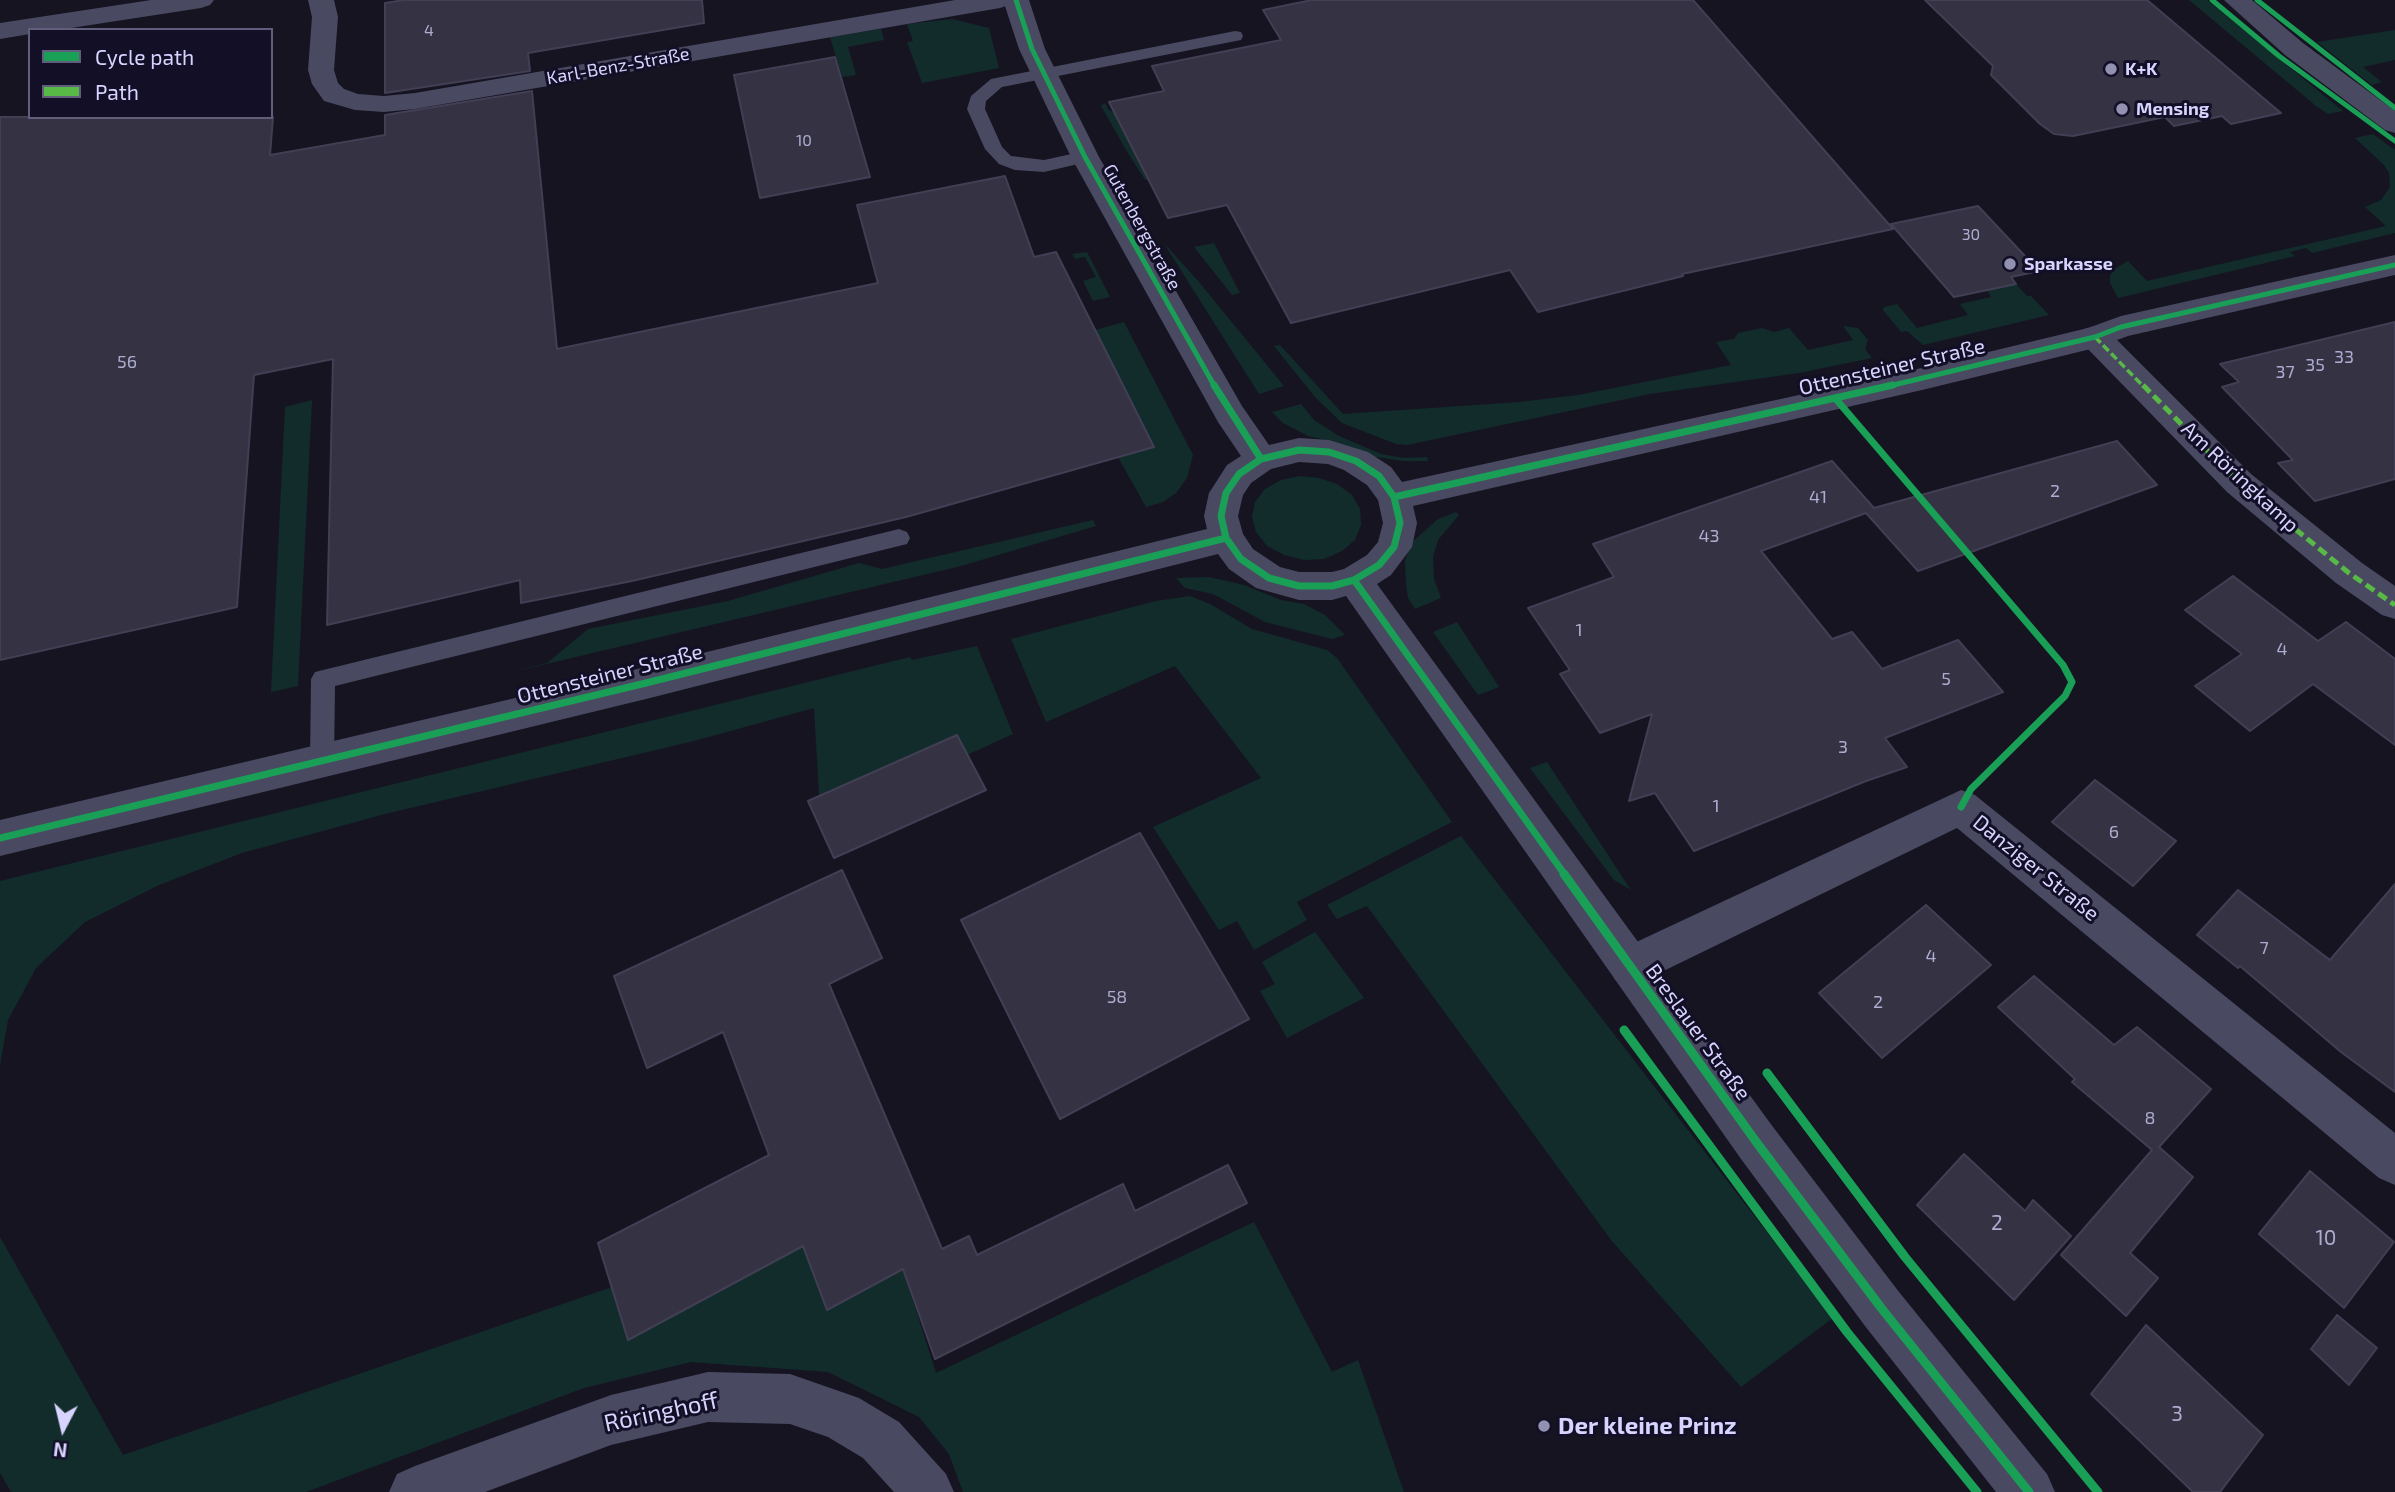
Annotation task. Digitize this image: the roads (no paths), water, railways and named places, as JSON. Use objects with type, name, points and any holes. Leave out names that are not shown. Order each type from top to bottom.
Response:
[{"type":"street","points":[[0,31],[201,0]]},
{"type":"street","name":"Karl-Benz-Straße","points":[[321,0],[325,17],[321,70],[325,83],[334,95],[355,102],[384,104],[428,99],[920,6],[1000,0]]},
{"type":"street","name":"Gutenbergstraße","points":[[1016,0],[1043,73],[1084,157],[1230,414],[1261,459]]},
{"type":"street","points":[[2237,0],[2294,49],[2395,124]]},
{"type":"street","name":"Ottensteiner Straße","points":[[1394,497],[1922,380],[2095,337],[2121,327],[2395,265]]},
{"type":"street","name":"Am Röringkamp","points":[[2095,337],[2239,483],[2349,573],[2395,605]]},
{"type":"street","points":[[1298,450],[1329,452],[1356,461],[1379,476],[1394,497],[1400,523],[1394,547],[1379,565],[1354,580],[1332,586],[1300,586],[1269,578],[1241,559],[1226,537],[1222,516],[1226,493],[1239,474],[1261,459],[1298,450]]},
{"type":"street","name":"Ottensteiner Straße","points":[[0,838],[322,762],[1226,537]]},
{"type":"street","name":"Breslauer Straße","points":[[1354,580],[1757,1143],[1882,1308],[2029,1492]]},
{"type":"street","name":"Danziger Straße","points":[[1630,966],[1961,807],[2395,1161]]},
{"type":"street","name":"Röringhoff","points":[[415,1492],[611,1420],[708,1396],[790,1399],[841,1416],[881,1440],[928,1492]]},
{"type":"lane","points":[[1084,157],[1045,166],[1028,166],[1005,160],[994,149],[976,109],[977,100],[997,83],[1235,36]]},
{"type":"lane","points":[[322,762],[323,679],[899,538]]},
{"type":"place","name":"K+K","points":[[2111,69]]},
{"type":"place","name":"Mensing","points":[[2122,109]]},
{"type":"place","name":"Sparkasse","points":[[2010,264]]},
{"type":"place","name":"Der kleine Prinz","points":[[1544,1426]]}]
